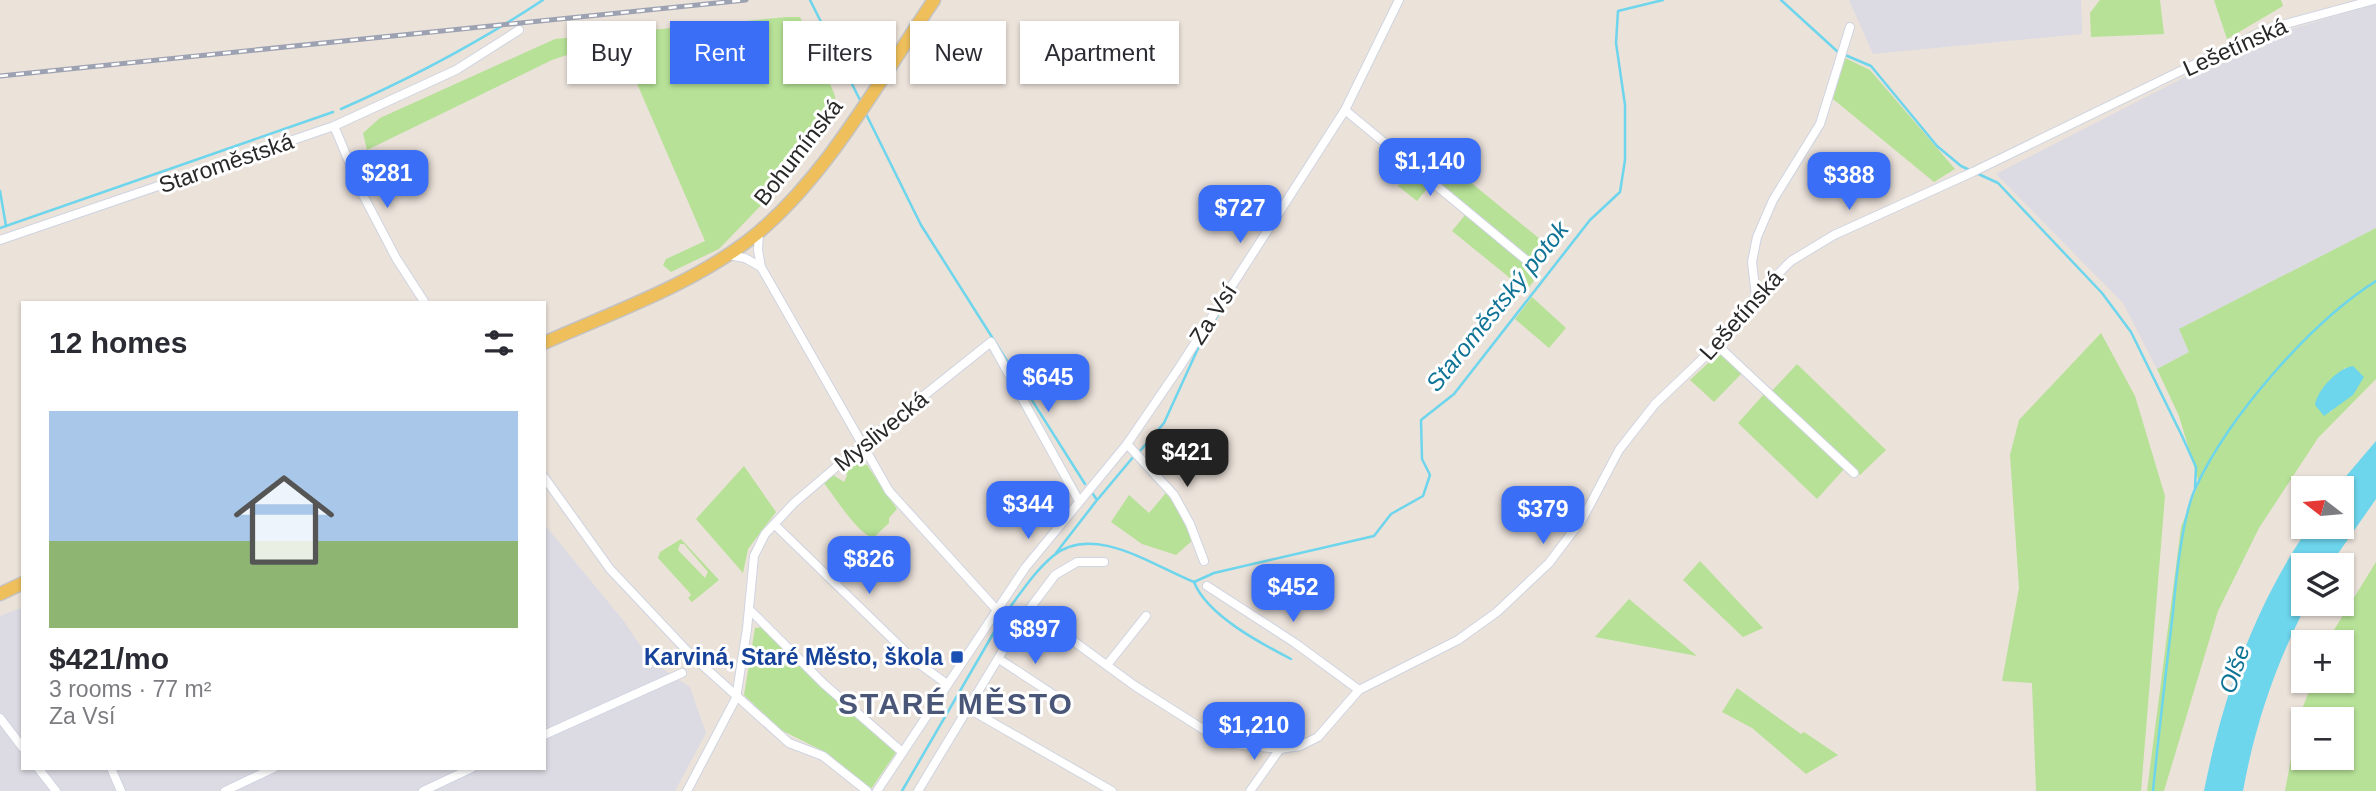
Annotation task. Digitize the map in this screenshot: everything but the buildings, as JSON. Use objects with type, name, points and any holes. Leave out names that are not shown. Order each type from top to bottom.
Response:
[{"type":"main road","name":"Bohumínská","points":[[546,342],[661,290],[728,255],[760,232],[813,175],[934,1]]},
{"type":"main road","points":[[0,594],[21,584]]},
{"type":"street","name":"Za Vsí","points":[[877,791],[947,684],[1004,612],[1079,501],[1127,443],[1345,110],[1399,0]]},
{"type":"street","name":"Lešetínská","points":[[1280,750],[1300,746],[1318,737],[1359,690],[1458,640],[1497,612],[1549,563],[1583,517],[1619,450],[1655,404],[1717,345],[1756,296],[1791,261],[1835,234],[1973,173],[2267,29],[2374,0]]},
{"type":"street","points":[[1756,296],[1752,262],[1757,237],[1773,201],[1820,124],[1850,27]]},
{"type":"street","name":"Staroměstská","points":[[0,240],[334,126],[456,70],[519,30]]},
{"type":"street","points":[[1345,110],[1531,264]]},
{"type":"street","points":[[334,126],[368,204],[396,258],[424,301]]},
{"type":"street","points":[[760,232],[758,250],[761,267],[889,491],[1004,612],[1057,629],[1107,666],[1225,743],[1280,750],[1250,791]]},
{"type":"street","points":[[728,255],[745,258],[761,267]]},
{"type":"street","name":"Myslivecká","points":[[687,791],[736,698],[750,610],[754,556],[765,534],[794,503],[862,445],[991,342],[1079,501]]},
{"type":"street","points":[[1717,345],[1854,473]]},
{"type":"street","points":[[1127,443],[1174,495],[1190,524],[1203,561]]},
{"type":"street","points":[[546,480],[610,569],[690,654],[789,743],[823,756],[867,791]]},
{"type":"street","points":[[775,525],[914,660],[947,684]]},
{"type":"street","points":[[918,791],[1022,619],[1055,575],[1077,562],[1104,562]]},
{"type":"street","points":[[1207,586],[1295,643],[1359,690]]},
{"type":"street","points":[[750,610],[824,684],[901,751]]},
{"type":"street","points":[[1107,666],[1146,616]]},
{"type":"street","points":[[999,659],[1057,697]]},
{"type":"street","points":[[546,734],[682,673]]},
{"type":"street","points":[[969,709],[1112,791]]},
{"type":"street","points":[[0,718],[21,745]]},
{"type":"street","points":[[40,770],[56,791]]},
{"type":"street","points":[[112,770],[121,791]]},
{"type":"street","points":[[225,791],[270,770]]},
{"type":"street","points":[[423,791],[468,770]]},
{"type":"shaded area","points":[[1849,0],[2081,0],[2082,34],[1873,54]]},
{"type":"shaded area","points":[[2376,4],[2376,228],[2179,329],[2189,352],[2157,369],[2123,303],[1996,174],[2261,38]]},
{"type":"shaded area","points":[[546,526],[623,620],[651,661],[690,687],[706,733],[675,791],[0,791],[0,616],[21,608],[21,770],[546,770]]},
{"type":"green space","points":[[2100,0],[2160,0],[2164,34],[2091,37],[2090,13]]},
{"type":"green space","points":[[2214,0],[2281,0],[2283,6],[2227,39]]},
{"type":"green space","points":[[800,17],[802,21],[783,21],[783,84],[830,84],[839,113],[802,163],[719,249],[671,272],[663,265],[666,259],[705,241],[637,84],[656,84],[656,29],[670,28],[670,84],[769,84],[769,21],[745,21]]},
{"type":"green space","points":[[567,38],[567,55],[367,150],[363,133],[380,118],[555,39]]},
{"type":"green space","points":[[1845,58],[1870,70],[1955,169],[1934,182],[1833,99]]},
{"type":"green space","points":[[1430,149],[1552,249],[1535,269],[1539,274],[1526,291],[1452,231],[1470,209],[1419,168],[1418,165]]},
{"type":"green space","points":[[1411,170],[1430,185],[1417,201],[1398,186]]},
{"type":"green space","points":[[2376,228],[2376,379],[2318,438],[2259,528],[2218,611],[2164,791],[2147,791],[2181,527],[2199,483],[2179,416],[2157,369],[2189,352],[2179,329]],"holes":[[[2346,367],[2331,413],[2323,388]]]},
{"type":"green space","points":[[1532,297],[1566,328],[1549,348],[1515,319]]},
{"type":"green space","points":[[2101,333],[2135,396],[2165,496],[2141,791],[2036,791],[2032,683],[2002,681],[2019,588],[2010,455],[2019,420]]},
{"type":"green space","points":[[1720,352],[1743,372],[1714,402],[1690,380]]},
{"type":"green space","points":[[1797,364],[1886,450],[1860,475],[1771,392]]},
{"type":"green space","points":[[1765,393],[1845,468],[1817,499],[1738,423]]},
{"type":"green space","points":[[853,462],[867,465],[897,509],[889,518],[889,523],[873,538],[853,522],[823,482],[833,475],[844,482],[846,469]]},
{"type":"green space","points":[[744,466],[776,512],[748,549],[743,573],[696,519]]},
{"type":"green space","points":[[1166,493],[1187,522],[1193,540],[1176,555],[1142,544],[1111,522],[1129,495],[1149,513]]},
{"type":"green space","points":[[681,539],[719,580],[692,602],[688,598],[691,595],[689,592],[658,558],[660,552]],"holes":[[[680,544],[684,544],[708,572],[705,578],[678,550]]]},
{"type":"green space","points":[[1700,561],[1763,628],[1743,637],[1683,580]]},
{"type":"green space","points":[[2376,562],[2376,791],[2285,791],[2291,759],[2291,770],[2354,770],[2354,707],[2303,707],[2308,693],[2354,693],[2354,630],[2334,630],[2343,616],[2354,616],[2354,598]]},
{"type":"green space","points":[[1629,599],[1697,656],[1595,637]]},
{"type":"green space","points":[[763,627],[839,702],[897,751],[871,789],[821,750],[781,730],[744,695],[755,628]]},
{"type":"green space","points":[[1737,688],[1801,734],[1804,732],[1838,755],[1806,774],[1752,728],[1722,712]]},
{"type":"water","points":[[2353,366],[2364,377],[2353,395],[2324,416],[2315,405],[2320,393],[2335,375]]},
{"type":"water","points":[[2376,441],[2376,499],[2354,531],[2354,476],[2346,476]]},
{"type":"water","points":[[2301,539],[2348,539],[2338,553],[2292,553]]},
{"type":"water","points":[[2291,554],[2291,616],[2301,616],[2295,630],[2291,630],[2291,638],[2268,695],[2243,791],[2204,791],[2221,721],[2243,653]]},
{"type":"waterway","points":[[341,109],[444,59],[543,0]]},
{"type":"waterway","points":[[810,0],[860,100]]},
{"type":"waterway","name":"Staroměstský potok","points":[[1008,610],[1040,568],[1069,547],[1105,545],[1143,558],[1194,582],[1214,573],[1374,536],[1391,514],[1423,496],[1430,475],[1422,459],[1421,420],[1454,394],[1590,220],[1620,192],[1625,160],[1625,105],[1616,43],[1618,11],[1663,0]]},
{"type":"waterway","name":"Staroměstský potok","points":[[1781,0],[1838,52],[1871,66],[1937,146],[1961,166],[1998,183],[2102,293],[2131,332],[2182,436],[2196,467],[2195,488]]},
{"type":"waterway","points":[[0,228],[333,112]]},
{"type":"waterway","points":[[866,114],[921,225],[1085,484]]},
{"type":"waterway","points":[[0,191],[6,226]]},
{"type":"waterway","points":[[2153,791],[2180,548],[2196,487],[2229,431],[2274,373],[2325,321],[2376,281]]},
{"type":"waterway","points":[[1140,451],[1164,423],[1200,344],[1236,286]]},
{"type":"waterway","points":[[1098,499],[1134,456]]},
{"type":"waterway","points":[[1056,553],[1097,500],[1093,494]]},
{"type":"waterway","points":[[1194,582],[1210,606],[1222,617],[1291,659]]},
{"type":"waterway","name":"Staroměstský potok","points":[[902,791],[1004,615]]},
{"type":"railway","points":[[0,76],[746,0]]},
{"type":"place","name":"Karviná, Staré Město, škola","points":[[957,657]]},
{"type":"district","name":"STARÉ MĚSTO","points":[[956,703]]},
{"type":"water label","name":"Olše","points":[[2234,669]]}]
